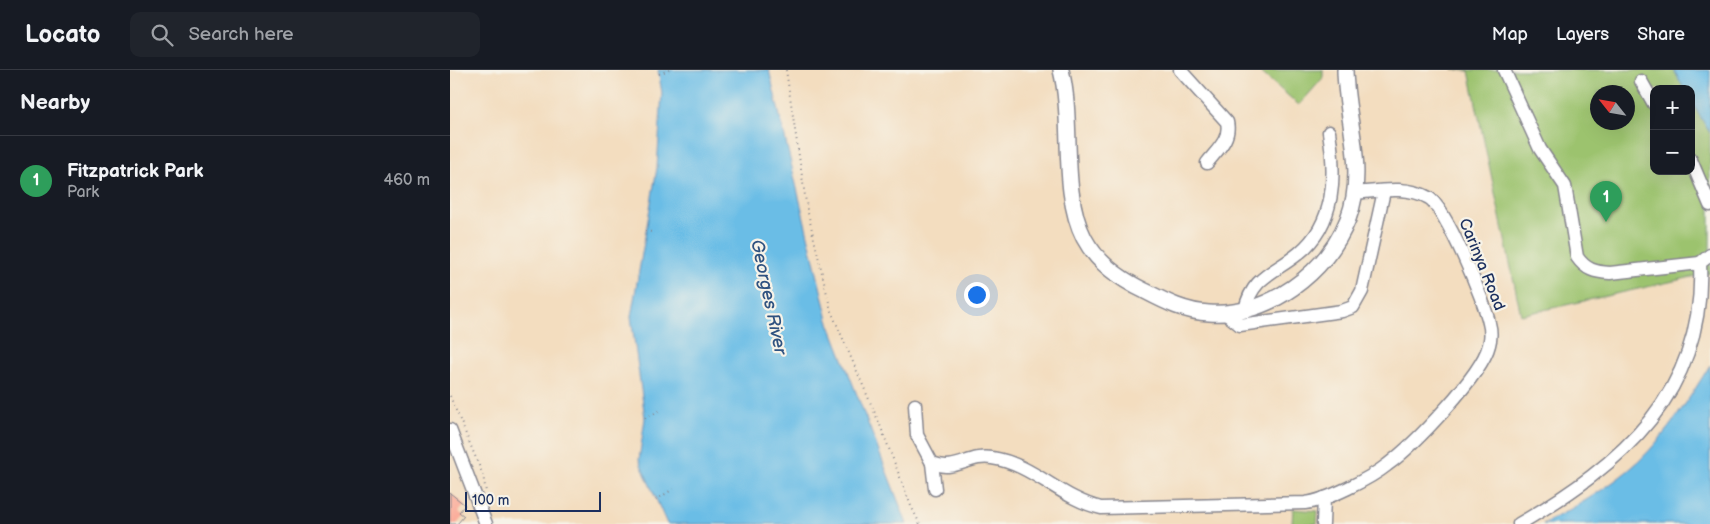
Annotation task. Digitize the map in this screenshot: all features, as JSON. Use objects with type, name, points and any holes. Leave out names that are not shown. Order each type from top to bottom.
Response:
[{"type":"main road","points":[[1061,70],[1066,100],[1073,202],[1080,231],[1088,246],[1113,272],[1155,296],[1194,311],[1225,313],[1245,310],[1278,297],[1296,285],[1314,270],[1340,235],[1347,221],[1355,193],[1356,166],[1345,70]]},
{"type":"street","points":[[1180,70],[1227,122],[1228,128],[1225,140],[1206,163]]},
{"type":"street","points":[[1504,70],[1540,149],[1565,186],[1577,256],[1583,266],[1596,272],[1610,273],[1705,259],[1697,324],[1687,360],[1671,391],[1648,423],[1626,448],[1600,471],[1519,524]]},
{"type":"street","points":[[1641,81],[1650,97]]},
{"type":"street","points":[[1245,310],[1252,288],[1306,247],[1325,216],[1333,177],[1329,132]]},
{"type":"street","points":[[1695,169],[1710,205]]},
{"type":"street","points":[[1225,313],[1240,325],[1342,311],[1353,307],[1362,291],[1384,191]]},
{"type":"street","name":"Carinya Road","points":[[932,463],[946,467],[986,457],[995,458],[1021,467],[1077,500],[1101,508],[1306,503],[1324,498],[1371,476],[1394,460],[1474,375],[1485,356],[1490,342],[1490,329],[1486,312],[1442,210],[1433,200],[1421,194],[1401,191],[1355,193]]},
{"type":"street","points":[[915,405],[917,435],[932,463],[935,489]]},
{"type":"street","points":[[450,430],[486,524]]},
{"type":"street","points":[[1323,524],[1324,498]]},
{"type":"path","points":[[659,74],[669,70]]},
{"type":"path","points":[[786,70],[807,209],[831,311],[920,524]]},
{"type":"path","points":[[645,231],[652,232]]},
{"type":"path","points":[[450,396],[485,482],[487,495]]},
{"type":"path","points":[[645,418],[659,411]]},
{"type":"path","points":[[656,500],[673,489]]},
{"type":"green space","points":[[1258,70],[1323,70],[1323,78],[1299,105]]},
{"type":"green space","points":[[1453,70],[1674,70],[1682,85],[1650,85],[1650,175],[1695,175],[1695,108],[1710,133],[1710,273],[1521,315],[1469,71]]},
{"type":"green space","points":[[1293,509],[1318,511],[1317,524],[1292,524]]},
{"type":"water","name":"Georges River","points":[[658,70],[769,70],[828,320],[907,524],[667,524],[639,460],[645,418],[631,317],[657,168],[662,93]]},
{"type":"water","points":[[1674,70],[1710,70],[1710,133],[1695,108],[1695,85],[1682,85]]},
{"type":"water","points":[[1710,365],[1710,524],[1543,524],[1593,496],[1639,461],[1669,427]]},
{"type":"building","points":[[450,493],[465,505],[459,512],[464,516],[457,524],[450,524]]},
{"type":"place","name":"Fitzpatrick Park","points":[[1606,222]]}]
